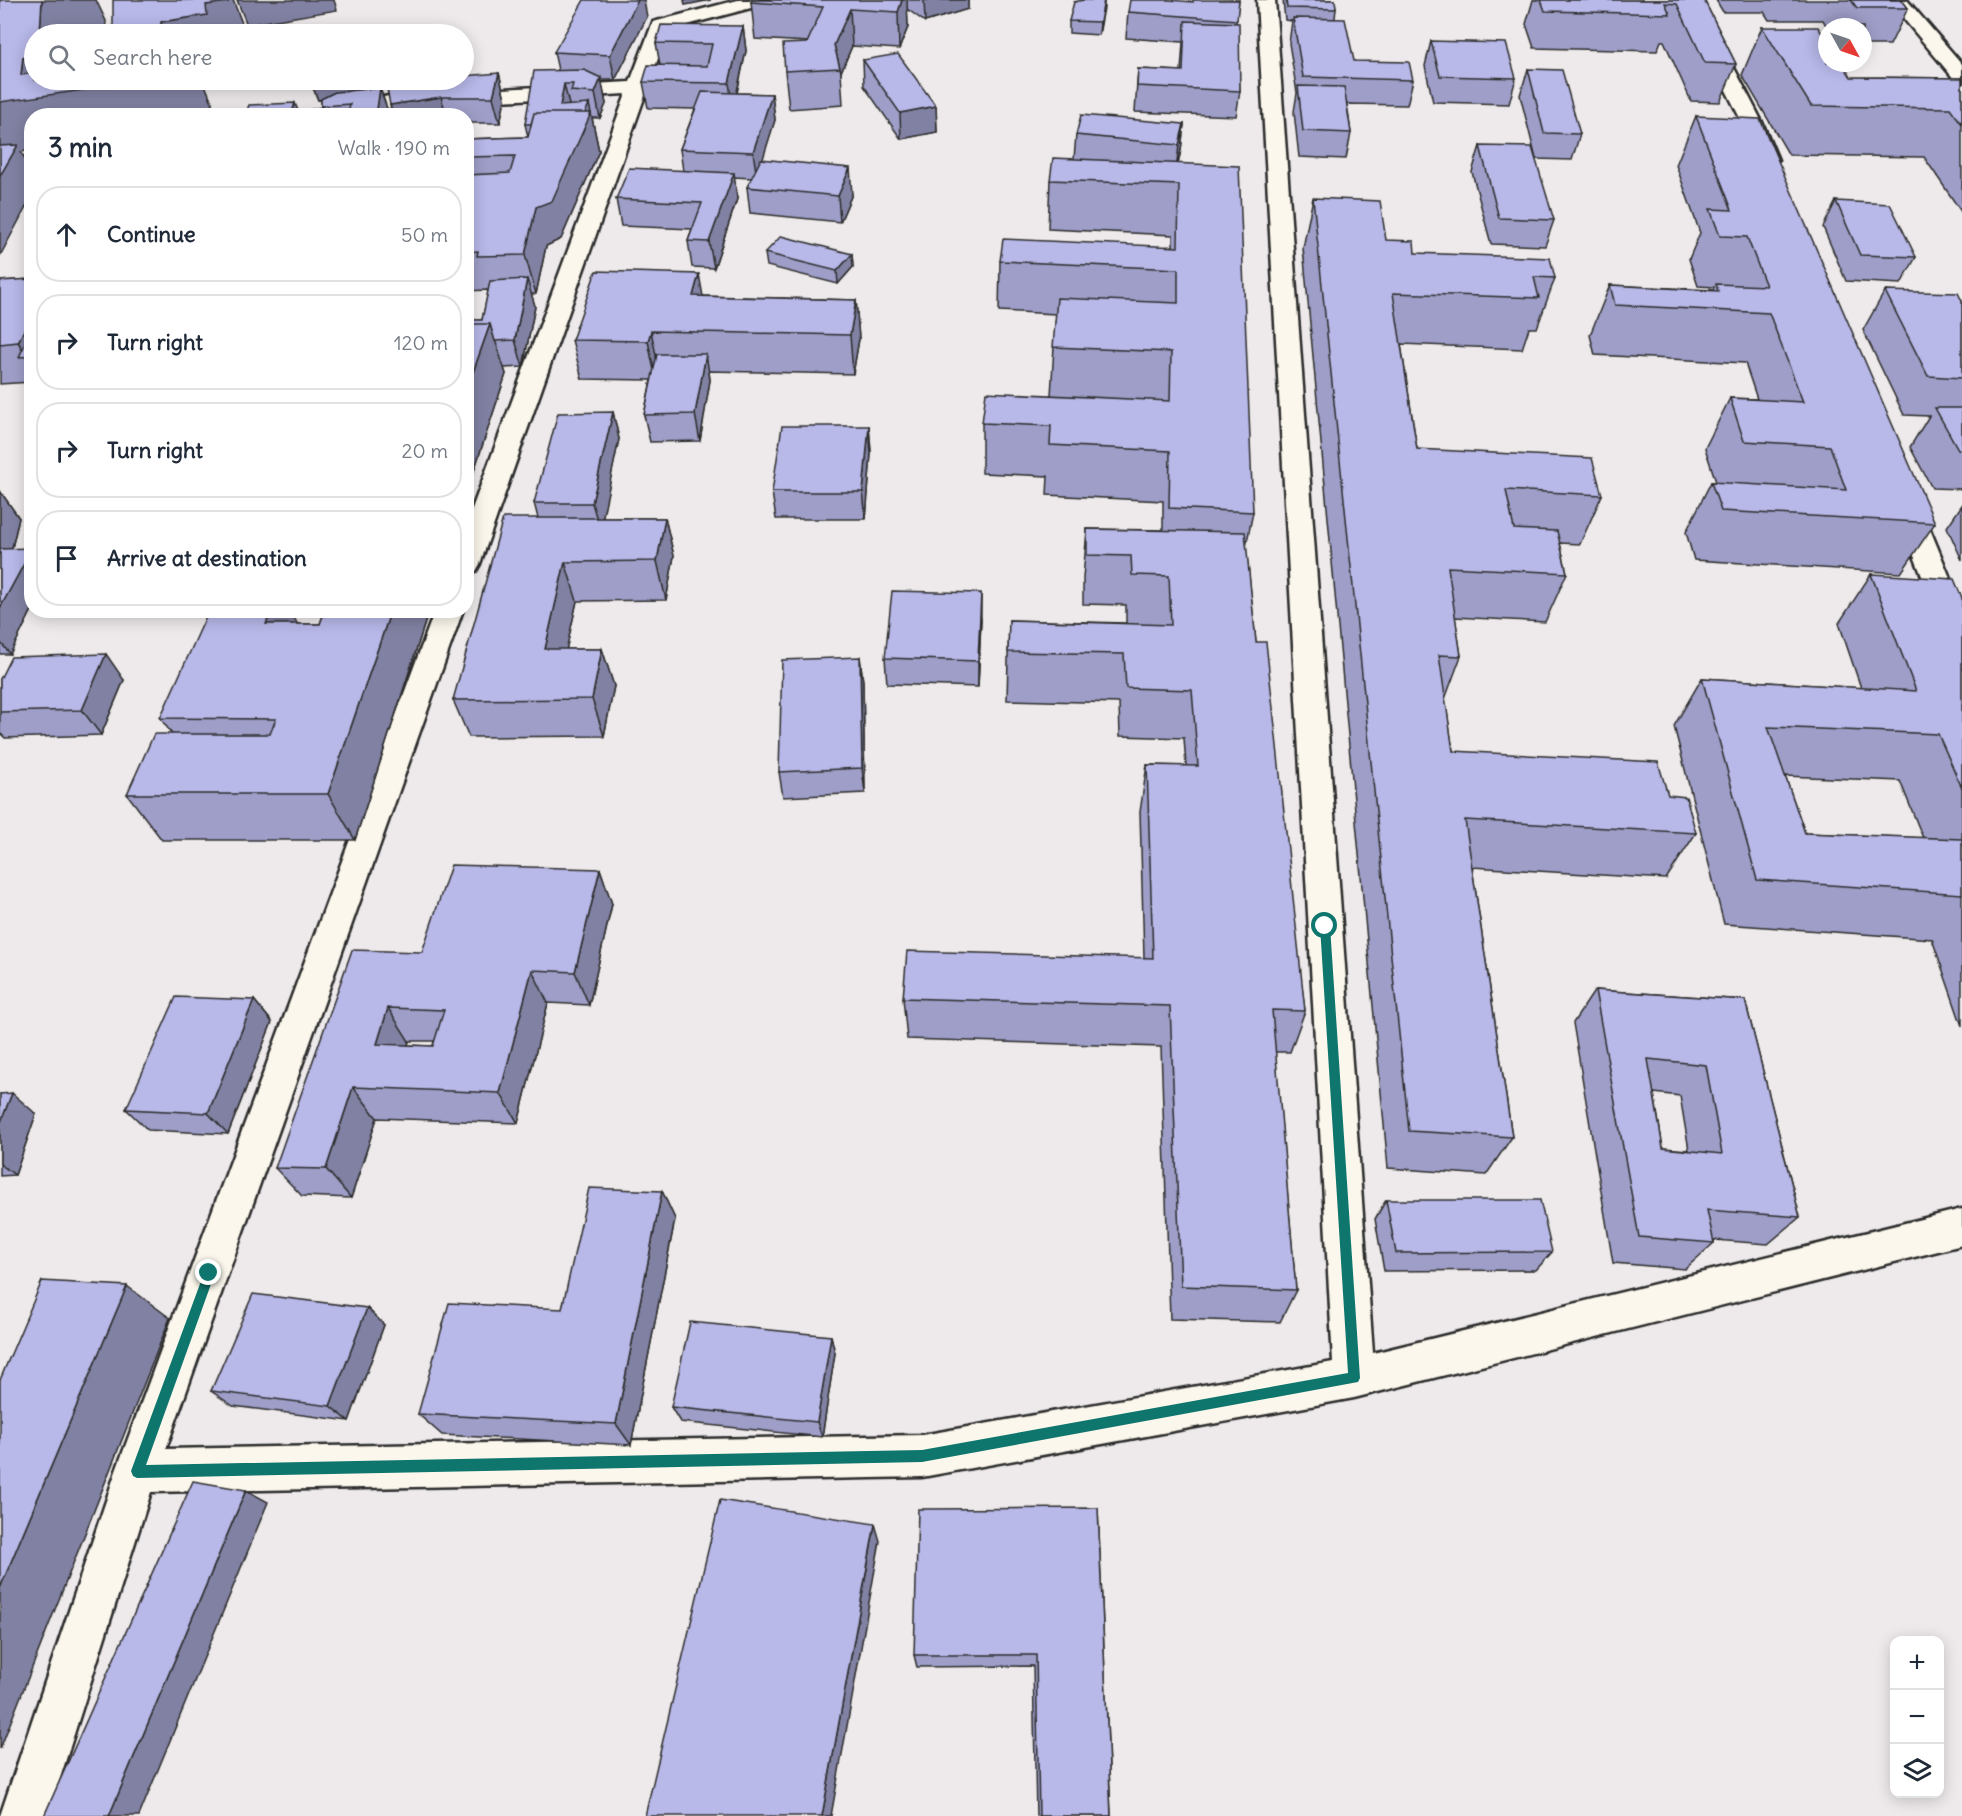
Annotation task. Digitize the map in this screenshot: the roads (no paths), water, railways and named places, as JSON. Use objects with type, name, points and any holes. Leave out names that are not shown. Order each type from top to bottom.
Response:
[{"type":"street","points":[[474,542],[660,26],[760,0]]},
{"type":"street","points":[[1266,0],[1354,1378]]},
{"type":"street","points":[[1690,0],[1752,122],[1774,177]]},
{"type":"street","points":[[1897,0],[1962,76]]},
{"type":"street","points":[[358,108],[394,101],[639,87]]},
{"type":"street","points":[[1895,476],[1962,642]]},
{"type":"street","points":[[24,1816],[137,1471],[447,618]]},
{"type":"street","points":[[137,1471],[922,1456],[1354,1378],[1962,1227]]}]
